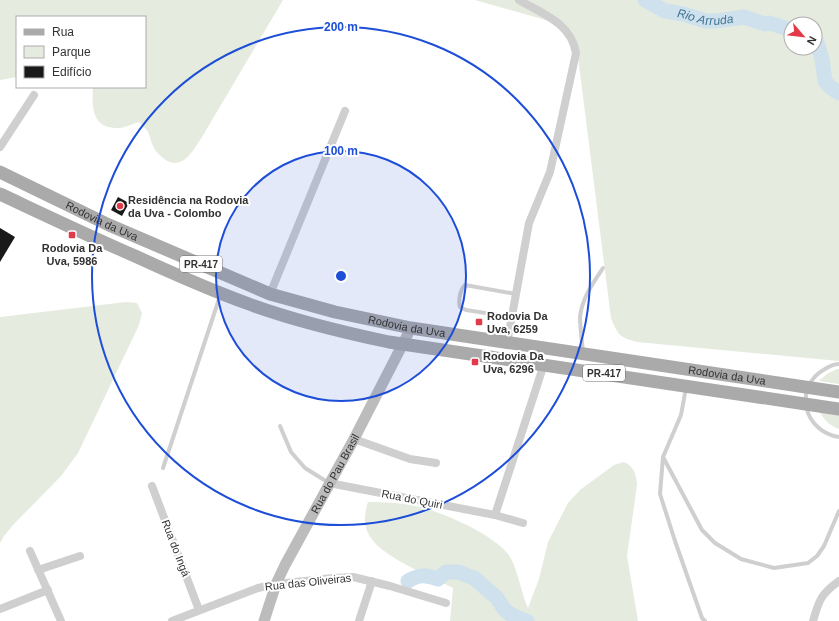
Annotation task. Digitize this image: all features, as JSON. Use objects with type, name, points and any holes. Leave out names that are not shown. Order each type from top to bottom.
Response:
[{"type":"main road","name":"Rodovia da Uva","points":[[0,172],[109,225],[270,294],[335,312],[411,328],[839,392]]},
{"type":"main road","name":"Rodovia da Uva","points":[[0,194],[221,294],[303,322],[389,342],[404,343],[839,409]]},
{"type":"street","points":[[507,343],[529,223],[550,172],[576,54],[574,43],[566,30],[555,21],[519,0]]},
{"type":"street","points":[[0,147],[34,95]]},
{"type":"street","points":[[270,294],[345,111]]},
{"type":"street","name":"Rua do Pau Brasil","points":[[264,621],[276,584],[285,565],[354,439],[411,328]]},
{"type":"street","points":[[495,515],[544,364]]},
{"type":"street","points":[[354,439],[410,458],[436,463]]},
{"type":"street","name":"Rua do Quiri","points":[[329,484],[495,515],[523,523]]},
{"type":"street","name":"Rua do Ingá","points":[[152,486],[199,610]]},
{"type":"street","points":[[30,550],[61,621]]},
{"type":"street","points":[[38,570],[80,556]]},
{"type":"street","name":"Rua das Oliveiras","points":[[172,621],[258,588],[276,584],[353,577],[372,581],[446,603]]},
{"type":"street","points":[[359,621],[372,581]]},
{"type":"street","points":[[813,621],[822,595],[839,581]]},
{"type":"street","points":[[0,609],[48,590]]},
{"type":"lane","points":[[583,354],[580,318],[582,304],[592,283],[603,268]]},
{"type":"lane","points":[[512,317],[466,310],[458,303],[462,288],[465,285],[516,294]]},
{"type":"lane","points":[[163,468],[221,294]]},
{"type":"lane","points":[[839,364],[834,364],[818,373],[807,388],[804,403],[810,418],[820,429],[833,437],[839,438]]},
{"type":"lane","points":[[686,385],[681,415],[663,456],[660,494],[698,607],[702,618],[705,621]]},
{"type":"lane","points":[[280,426],[291,452],[305,468],[329,484]]},
{"type":"lane","points":[[663,456],[702,530],[715,543],[741,559],[774,568],[808,563],[817,556],[824,546],[839,511]]},
{"type":"green space","points":[[0,0],[283,0],[198,143],[190,154],[181,162],[169,162],[157,153],[148,132],[139,122],[121,128],[107,127],[101,124],[97,119],[93,108],[93,88],[146,88],[146,16],[16,16],[16,77],[0,80]]},
{"type":"green space","points":[[475,0],[839,0],[839,361],[637,342],[626,339],[618,332],[611,318],[576,46],[556,23]]},
{"type":"green space","points":[[126,302],[137,303],[142,313],[139,325],[78,453],[61,476],[13,525],[0,543],[0,317]]},
{"type":"green space","points":[[839,369],[839,384],[819,381],[827,374]]},
{"type":"green space","points":[[819,411],[839,414],[839,429],[827,422]]},
{"type":"green space","points":[[624,462],[634,471],[637,485],[627,556],[638,621],[450,621],[453,588],[386,553],[368,534],[365,525],[368,502],[394,503],[420,507],[442,514],[467,525],[491,539],[508,554],[514,565],[528,608],[539,579],[548,542],[568,503],[580,490],[614,465]]},
{"type":"building","name":"Residência na Rodovia da Uva - Colombo","points":[[118,197],[129,203],[122,216],[111,210]]},
{"type":"building","points":[[0,228],[15,237],[0,262]]},
{"type":"waterway","name":"Rio Arruda","points":[[645,0],[665,11],[683,14],[706,21],[744,17],[765,24],[770,23],[783,27]]},
{"type":"waterway","name":"Rio Arruda","points":[[821,56],[825,81],[839,93]]},
{"type":"waterway","points":[[408,581],[416,577],[423,576],[438,579],[446,572],[458,572],[474,578],[497,598],[504,609],[510,614],[527,621]]},
{"type":"place","name":"Residência na Rodovia da Uva - Colombo","points":[[120,206]]},
{"type":"place","name":"Rodovia Da Uva, 5986","points":[[72,235]]},
{"type":"place","name":"Rodovia Da Uva, 6259","points":[[479,322]]},
{"type":"place","name":"Rodovia Da Uva, 6296","points":[[475,362]]}]
